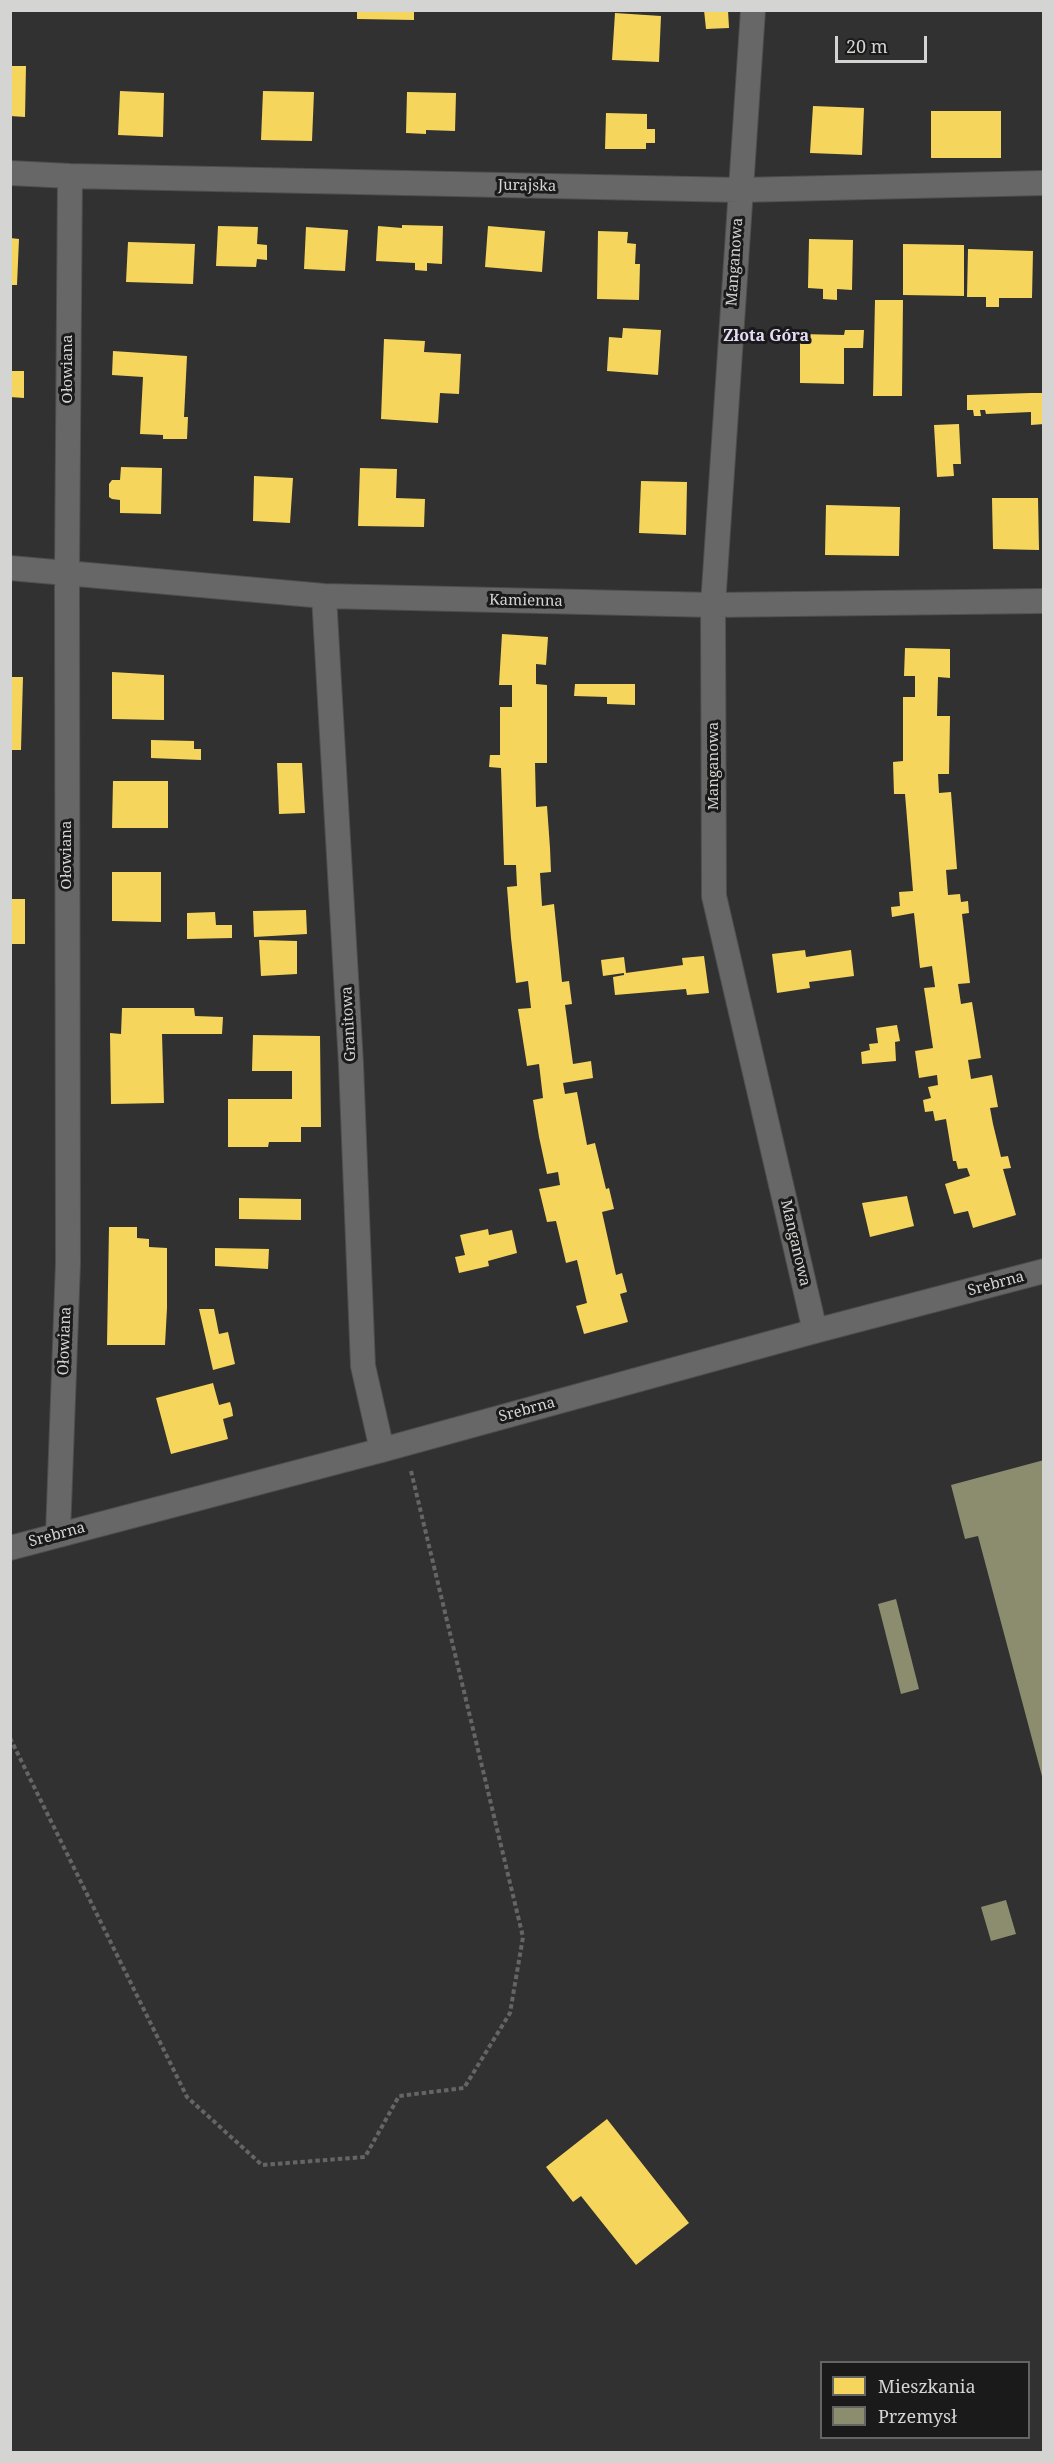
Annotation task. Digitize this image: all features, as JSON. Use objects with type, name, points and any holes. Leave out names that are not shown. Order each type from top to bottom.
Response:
[{"type":"street","name":"Manganowa","points":[[753,10],[713,605],[714,896],[815,1331]]},
{"type":"street","name":"Jurajska","points":[[10,172],[70,176],[740,190],[1044,183]]},
{"type":"street","name":"Ołowiana","points":[[58,1534],[68,1263],[67,572],[70,176]]},
{"type":"street","name":"Kamienna","points":[[10,568],[324,596],[713,605],[1044,601]]},
{"type":"street","name":"Granitowa","points":[[324,596],[351,1064],[363,1366],[382,1450]]},
{"type":"street","name":"Srebrna","points":[[10,1548],[1044,1271]]},
{"type":"path","points":[[10,1738],[188,2097],[262,2165],[365,2157],[399,2096],[464,2088],[510,2013],[523,1936],[413,1473],[382,1450]]},
{"type":"building: Mieszkania","points":[[357,10],[414,10],[414,20],[357,19]]},
{"type":"building: Mieszkania","points":[[704,10],[728,10],[729,28],[706,29]]},
{"type":"building: Mieszkania","points":[[615,13],[661,16],[659,62],[612,60]]},
{"type":"building: Mieszkania","points":[[10,66],[26,66],[25,117],[10,116]]},
{"type":"building: Mieszkania","points":[[120,91],[164,93],[163,137],[118,135]]},
{"type":"building: Mieszkania","points":[[263,91],[314,92],[312,141],[261,140]]},
{"type":"building: Mieszkania","points":[[407,92],[456,93],[455,131],[426,130],[426,134],[406,133]]},
{"type":"building: Mieszkania","points":[[813,106],[864,108],[862,155],[810,153]]},
{"type":"building: Mieszkania","points":[[931,111],[1001,111],[1001,158],[931,158]]},
{"type":"building: Mieszkania","points":[[606,113],[647,114],[647,129],[655,129],[655,143],[646,143],[646,149],[605,149]]},
{"type":"building: Mieszkania","points":[[402,225],[443,226],[442,264],[427,263],[427,271],[415,270],[415,263],[376,261],[378,226],[402,228]]},
{"type":"building: Mieszkania","points":[[218,226],[258,227],[257,244],[267,245],[267,260],[257,259],[256,267],[216,266]]},
{"type":"building: Mieszkania","points":[[488,226],[545,231],[542,272],[485,267]]},
{"type":"building: Mieszkania","points":[[306,227],[348,230],[345,271],[304,269]]},
{"type":"building: Mieszkania","points":[[598,231],[628,232],[627,243],[636,244],[635,264],[640,264],[639,300],[597,299]]},
{"type":"building: Mieszkania","points":[[10,238],[19,239],[17,285],[10,285]]},
{"type":"building: Mieszkania","points":[[809,239],[853,240],[852,290],[837,289],[837,300],[823,299],[823,289],[808,288]]},
{"type":"building: Mieszkania","points":[[128,242],[195,244],[193,284],[126,282]]},
{"type":"building: Mieszkania","points":[[903,244],[964,245],[964,296],[903,295]]},
{"type":"building: Mieszkania","points":[[968,249],[1033,251],[1032,298],[999,298],[999,307],[986,307],[986,297],[967,297]]},
{"type":"building: Mieszkania","points":[[875,300],[903,300],[902,396],[873,396]]},
{"type":"building: Mieszkania","points":[[623,328],[661,330],[658,375],[607,371],[609,337],[622,338]]},
{"type":"building: Mieszkania","points":[[845,330],[864,330],[863,348],[844,348],[844,384],[800,383],[800,334],[844,335]]},
{"type":"building: Mieszkania","points":[[384,339],[425,341],[424,352],[461,354],[459,394],[440,393],[438,423],[381,419]]},
{"type":"building: Mieszkania","points":[[113,351],[187,356],[184,417],[188,417],[187,439],[163,439],[163,435],[140,434],[143,377],[112,375]]},
{"type":"building: Mieszkania","points":[[10,371],[24,371],[24,398],[10,397]]},
{"type":"building: Mieszkania","points":[[1044,393],[1044,424],[1031,425],[1031,412],[986,414],[985,410],[980,410],[981,416],[974,416],[973,410],[967,410],[967,395]]},
{"type":"building: Mieszkania","points":[[959,424],[961,464],[953,464],[954,476],[937,477],[934,425]]},
{"type":"building: Mieszkania","points":[[121,467],[162,468],[161,514],[120,513],[120,500],[109,497],[109,484],[112,480],[120,480]]},
{"type":"building: Mieszkania","points":[[360,468],[397,469],[396,498],[425,499],[424,527],[358,526]]},
{"type":"building: Mieszkania","points":[[254,476],[293,478],[290,523],[253,521]]},
{"type":"building: Mieszkania","points":[[641,481],[687,482],[686,535],[639,533]]},
{"type":"building: Mieszkania","points":[[992,498],[1038,498],[1039,550],[993,549]]},
{"type":"building: Mieszkania","points":[[826,505],[900,507],[899,556],[825,555]]},
{"type":"building: Mieszkania","points":[[502,634],[548,637],[546,665],[536,664],[536,684],[547,685],[547,763],[535,763],[536,807],[547,806],[550,848],[551,872],[540,873],[542,906],[554,904],[562,982],[569,981],[572,1004],[565,1005],[573,1064],[591,1061],[593,1078],[563,1083],[565,1094],[577,1092],[587,1145],[595,1143],[606,1189],[609,1188],[614,1209],[602,1212],[616,1275],[622,1273],[627,1292],[620,1294],[628,1322],[584,1334],[576,1306],[587,1303],[577,1260],[566,1263],[556,1221],[547,1222],[539,1189],[560,1185],[558,1172],[547,1174],[539,1137],[533,1100],[543,1098],[539,1064],[527,1066],[518,1009],[531,1008],[528,981],[516,983],[511,938],[507,887],[517,886],[516,865],[504,865],[501,768],[489,767],[490,755],[500,755],[500,707],[512,707],[512,685],[499,685]]},
{"type":"building: Mieszkania","points":[[905,648],[950,649],[950,678],[938,677],[937,716],[950,716],[949,774],[938,774],[939,793],[951,792],[957,869],[946,870],[948,895],[960,894],[961,902],[968,901],[969,913],[962,914],[970,983],[958,984],[961,1004],[972,1002],[981,1058],[968,1060],[971,1079],[992,1075],[998,1107],[990,1108],[993,1124],[1001,1157],[1008,1156],[1011,1168],[1003,1169],[1016,1215],[973,1228],[968,1211],[954,1214],[945,1184],[970,1176],[967,1168],[958,1169],[956,1161],[953,1161],[946,1119],[935,1121],[933,1111],[925,1112],[923,1100],[931,1098],[928,1087],[938,1085],[937,1075],[919,1078],[915,1051],[933,1048],[924,988],[935,987],[932,966],[920,968],[914,913],[892,917],[891,907],[900,906],[899,892],[913,891],[905,794],[894,794],[893,762],[903,761],[903,697],[915,697],[915,676],[904,676]]},
{"type":"building: Mieszkania","points":[[112,672],[164,675],[164,720],[112,719]]},
{"type":"building: Mieszkania","points":[[10,677],[23,677],[21,750],[10,750]]},
{"type":"building: Mieszkania","points":[[575,684],[635,684],[635,705],[607,704],[607,697],[574,696]]},
{"type":"building: Mieszkania","points":[[151,740],[194,741],[194,749],[201,749],[201,760],[151,758]]},
{"type":"building: Mieszkania","points":[[277,763],[302,763],[305,813],[279,814]]},
{"type":"building: Mieszkania","points":[[113,781],[168,781],[168,828],[112,828]]},
{"type":"building: Mieszkania","points":[[112,872],[161,872],[161,922],[112,921]]},
{"type":"building: Mieszkania","points":[[10,899],[25,899],[25,944],[10,944]]},
{"type":"building: Mieszkania","points":[[306,910],[307,934],[254,937],[253,911]]},
{"type":"building: Mieszkania","points":[[215,912],[216,925],[232,925],[232,938],[187,939],[187,913]]},
{"type":"building: Mieszkania","points":[[259,940],[297,941],[297,974],[261,976]]},
{"type":"building: Mieszkania","points":[[805,950],[806,957],[851,950],[854,976],[809,982],[810,988],[777,993],[772,954]]},
{"type":"building: Mieszkania","points":[[704,956],[709,993],[687,995],[686,989],[615,995],[613,977],[624,975],[624,973],[603,976],[601,960],[624,957],[626,973],[683,965],[682,958]]},
{"type":"building: Mieszkania","points":[[122,1008],[194,1008],[195,1016],[223,1017],[222,1034],[162,1034],[164,1103],[111,1104],[110,1033],[121,1034]]},
{"type":"building: Mieszkania","points":[[897,1025],[900,1041],[895,1042],[896,1061],[862,1064],[861,1052],[870,1050],[869,1044],[878,1043],[876,1028]]},
{"type":"building: Mieszkania","points":[[253,1035],[320,1036],[321,1127],[301,1127],[301,1142],[269,1142],[268,1147],[228,1147],[228,1099],[292,1099],[292,1071],[252,1071]]},
{"type":"building: Mieszkania","points":[[907,1196],[914,1226],[870,1237],[862,1203]]},
{"type":"building: Mieszkania","points":[[239,1198],[301,1199],[301,1220],[239,1219]]},
{"type":"building: Mieszkania","points":[[109,1227],[137,1227],[137,1238],[149,1239],[149,1247],[167,1248],[165,1345],[107,1345]]},
{"type":"building: Mieszkania","points":[[488,1229],[489,1235],[512,1230],[517,1253],[488,1261],[489,1266],[459,1273],[455,1257],[465,1255],[460,1235]]},
{"type":"building: Mieszkania","points":[[215,1248],[269,1249],[268,1269],[215,1266]]},
{"type":"building: Mieszkania","points":[[199,1309],[214,1309],[219,1334],[228,1332],[235,1364],[213,1370]]},
{"type":"building: Mieszkania","points":[[213,1383],[219,1405],[230,1402],[232,1409],[233,1416],[223,1419],[228,1439],[171,1454],[156,1398]]},
{"type":"building: Mieszkania","points":[[607,2119],[689,2223],[636,2265],[581,2196],[573,2202],[546,2167]]},
{"type":"building: Przemysł","points":[[1044,1460],[1043,1780],[978,1536],[965,1539],[951,1485]]},
{"type":"building: Przemysł","points":[[896,1599],[919,1689],[901,1694],[878,1604]]},
{"type":"building: Przemysł","points":[[1006,1900],[1016,1934],[991,1941],[981,1907]]},
{"type":"district","name":"Złota Góra","points":[[766,336]]}]
